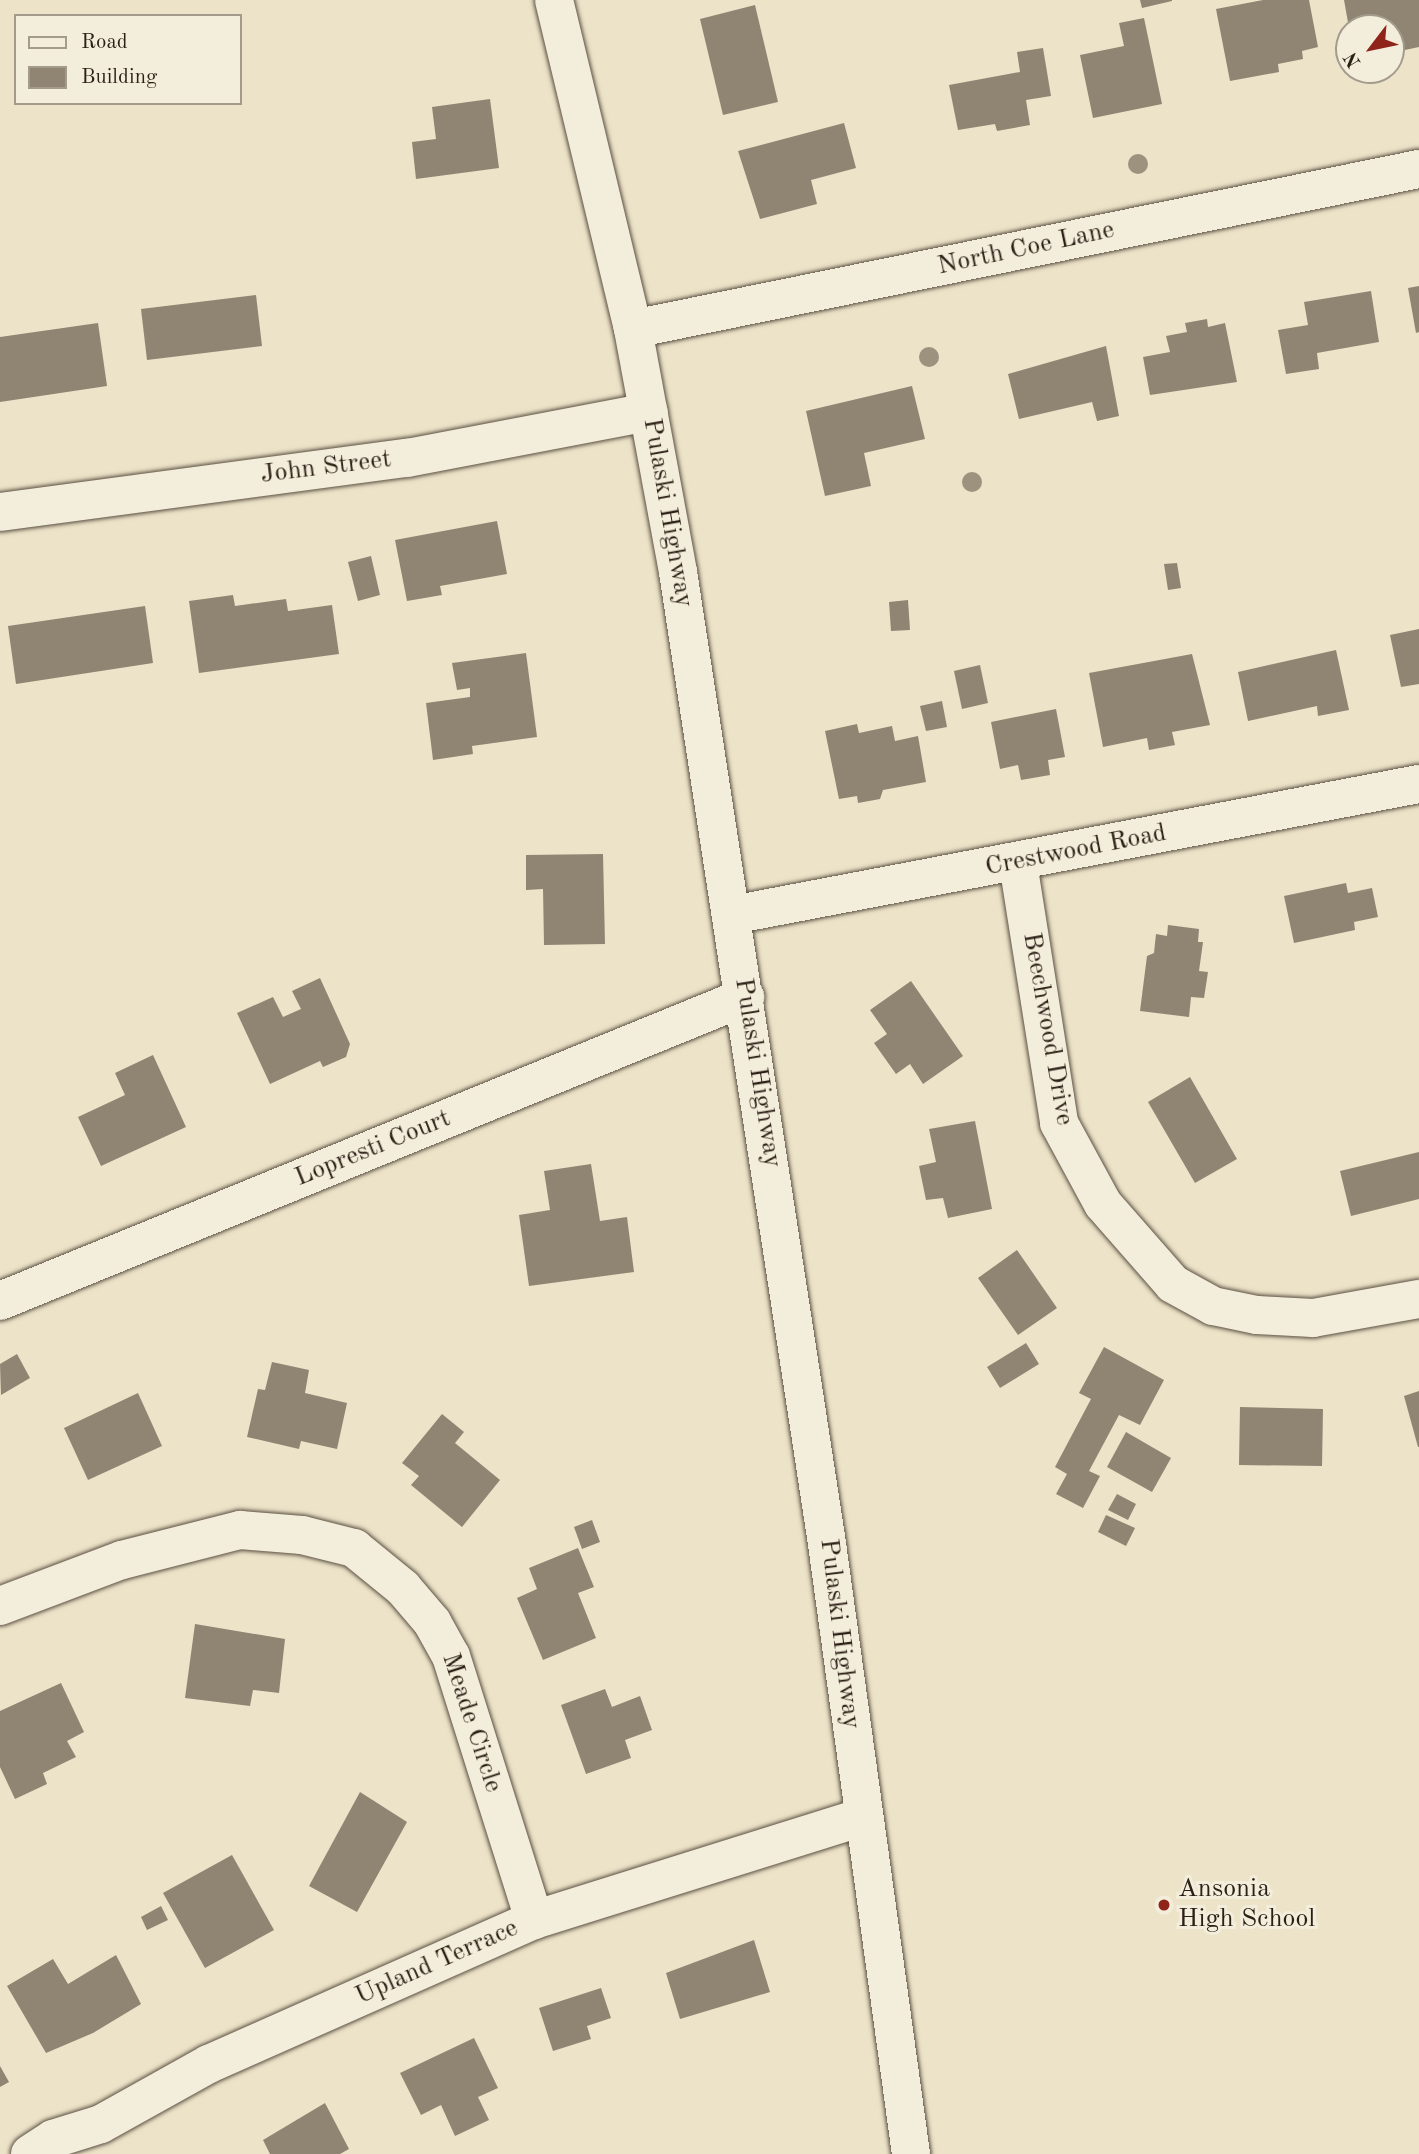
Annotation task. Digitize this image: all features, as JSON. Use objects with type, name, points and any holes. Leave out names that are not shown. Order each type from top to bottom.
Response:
[{"type":"street","name":"Pulaski Highway","points":[[554,0],[633,329],[649,412],[745,997],[827,1544],[911,2154]]},
{"type":"street","name":"North Coe Lane","points":[[633,329],[1419,169]]},
{"type":"street","name":"John Street","points":[[0,512],[407,458],[649,412]]},
{"type":"street","name":"Crestwood Road","points":[[732,915],[1018,863],[1419,783]]},
{"type":"street","name":"Beechwood Drive","points":[[1018,863],[1059,1122],[1103,1204],[1173,1284],[1213,1306],[1257,1315],[1354,1314],[1419,1299]]},
{"type":"street","name":"Lopresti Court","points":[[0,1301],[745,997]]},
{"type":"street","name":"Meade Circle","points":[[0,1606],[122,1560],[240,1530],[302,1535],[354,1548],[403,1588],[432,1622],[452,1656],[534,1920]]},
{"type":"street","name":"Upland Terrace","points":[[30,2154],[53,2139],[101,2124],[209,2064],[534,1920],[863,1817]]},
{"type":"building","points":[[1140,0],[1172,0],[1172,1],[1142,8]]},
{"type":"building","points":[[1263,0],[1309,0],[1318,47],[1302,51],[1303,59],[1278,64],[1279,72],[1230,81],[1216,9]]},
{"type":"building","points":[[1344,0],[1419,0],[1419,47],[1405,50],[1405,14],[1346,14]]},
{"type":"building","points":[[755,5],[778,102],[723,115],[700,19]]},
{"type":"building","points":[[1144,18],[1162,104],[1093,118],[1080,55],[1124,46],[1119,23]]},
{"type":"building","points":[[1043,48],[1051,96],[1026,100],[1030,125],[997,131],[995,124],[958,130],[949,85],[1020,72],[1017,52]]},
{"type":"building","points":[[490,99],[499,168],[416,179],[412,142],[436,139],[432,107]]},
{"type":"building","points":[[844,123],[856,168],[811,180],[817,204],[760,219],[738,151]]},
{"type":"building","points":[[1419,286],[1419,332],[1416,333],[1408,288]]},
{"type":"building","points":[[1371,291],[1379,342],[1317,353],[1319,369],[1286,374],[1278,330],[1308,325],[1304,302]]},
{"type":"building","points":[[256,295],[262,346],[147,360],[141,309]]},
{"type":"building","points":[[1207,319],[1208,327],[1225,323],[1237,382],[1150,395],[1143,357],[1170,352],[1166,336],[1187,332],[1185,323]]},
{"type":"building","points":[[98,323],[107,386],[0,402],[0,337]]},
{"type":"building","points":[[1106,346],[1119,416],[1097,421],[1092,402],[1019,419],[1008,374]]},
{"type":"building","points":[[912,386],[925,439],[864,453],[871,486],[825,496],[806,411]]},
{"type":"building","points":[[497,521],[507,574],[440,586],[442,595],[407,601],[395,540]]},
{"type":"building","points":[[371,556],[380,595],[358,601],[348,562]]},
{"type":"building","points":[[1177,563],[1181,588],[1168,590],[1164,564]]},
{"type":"building","points":[[233,595],[235,606],[286,599],[288,611],[332,605],[339,654],[199,673],[189,601]]},
{"type":"building","points":[[908,600],[910,630],[891,631],[889,602]]},
{"type":"building","points":[[145,606],[153,663],[16,684],[8,626]]},
{"type":"building","points":[[1419,629],[1419,684],[1401,687],[1390,635]]},
{"type":"building","points":[[1336,650],[1349,710],[1318,716],[1317,706],[1248,721],[1238,672]]},
{"type":"building","points":[[526,653],[537,737],[472,746],[473,754],[433,760],[426,703],[470,697],[470,688],[457,690],[452,663]]},
{"type":"building","points":[[1192,654],[1210,725],[1172,732],[1175,745],[1149,750],[1147,738],[1103,747],[1089,673]]},
{"type":"building","points":[[980,665],[988,703],[962,709],[954,671]]},
{"type":"building","points":[[942,701],[947,727],[926,731],[920,706]]},
{"type":"building","points":[[1056,709],[1065,757],[1048,760],[1050,775],[1021,780],[1018,765],[1000,769],[991,722]]},
{"type":"building","points":[[857,724],[859,733],[892,726],[895,741],[918,736],[926,782],[883,790],[880,799],[858,803],[857,796],[839,799],[825,731]]},
{"type":"building","points":[[603,854],[605,944],[544,945],[543,889],[526,890],[526,855]]},
{"type":"building","points":[[1346,883],[1348,893],[1372,888],[1378,917],[1354,922],[1355,930],[1294,943],[1284,896]]},
{"type":"building","points":[[1168,925],[1199,929],[1198,942],[1203,942],[1199,971],[1208,972],[1204,998],[1191,997],[1189,1017],[1140,1011],[1147,956],[1154,953],[1156,934],[1167,936]]},
{"type":"building","points":[[320,978],[350,1044],[346,1057],[323,1067],[320,1061],[270,1084],[237,1013],[273,997],[283,1017],[301,1009],[292,991]]},
{"type":"building","points":[[911,981],[963,1056],[923,1084],[910,1064],[896,1074],[874,1043],[887,1034],[870,1010]]},
{"type":"building","points":[[153,1055],[186,1127],[101,1166],[78,1117],[125,1095],[115,1073]]},
{"type":"building","points":[[1190,1077],[1237,1159],[1195,1183],[1148,1102]]},
{"type":"building","points":[[975,1121],[992,1209],[948,1218],[943,1198],[926,1200],[919,1166],[936,1162],[929,1129]]},
{"type":"building","points":[[1419,1152],[1419,1199],[1351,1216],[1340,1171]]},
{"type":"building","points":[[591,1164],[600,1221],[627,1217],[634,1272],[529,1286],[519,1215],[550,1210],[544,1171]]},
{"type":"building","points":[[1017,1250],[1057,1308],[1018,1335],[978,1278]]},
{"type":"building","points":[[1026,1343],[1039,1364],[1000,1388],[987,1367]]},
{"type":"building","points":[[1104,1347],[1164,1380],[1140,1425],[1119,1415],[1089,1471],[1100,1476],[1083,1508],[1056,1494],[1067,1474],[1055,1467],[1091,1399],[1079,1393]]},
{"type":"building","points":[[17,1354],[30,1378],[1,1395],[0,1364]]},
{"type":"building","points":[[272,1362],[309,1370],[305,1393],[347,1403],[337,1449],[301,1441],[299,1449],[247,1437],[258,1389],[265,1390]]},
{"type":"building","points":[[1419,1391],[1419,1447],[1418,1447],[1404,1396]]},
{"type":"building","points":[[138,1393],[162,1446],[88,1480],[64,1428]]},
{"type":"building","points":[[1240,1407],[1323,1409],[1322,1466],[1239,1465]]},
{"type":"building","points":[[442,1414],[464,1432],[455,1443],[500,1480],[462,1527],[411,1485],[419,1476],[402,1463]]},
{"type":"building","points":[[1126,1432],[1171,1458],[1152,1492],[1107,1467]]},
{"type":"building","points":[[1117,1494],[1136,1504],[1128,1520],[1108,1510]]},
{"type":"building","points":[[1106,1515],[1135,1528],[1126,1546],[1098,1532]]},
{"type":"building","points":[[592,1520],[600,1542],[582,1549],[574,1527]]},
{"type":"building","points":[[578,1548],[594,1587],[578,1593],[596,1638],[543,1660],[517,1598],[537,1589],[529,1568]]},
{"type":"building","points":[[195,1624],[285,1639],[279,1693],[253,1690],[250,1706],[185,1698]]},
{"type":"building","points":[[61,1683],[84,1732],[67,1741],[76,1757],[43,1773],[47,1784],[15,1799],[0,1767],[0,1711]]},
{"type":"building","points":[[605,1689],[612,1707],[640,1696],[652,1730],[625,1740],[631,1758],[586,1774],[561,1705]]},
{"type":"building","points":[[360,1792],[407,1822],[357,1912],[309,1886]]},
{"type":"building","points":[[232,1855],[274,1930],[205,1968],[163,1893]]},
{"type":"building","points":[[161,1906],[168,1920],[147,1930],[141,1917]]},
{"type":"building","points":[[754,1940],[770,1992],[680,2019],[666,1973]]},
{"type":"building","points":[[116,1955],[141,2004],[93,2033],[46,2053],[7,1986],[53,1959],[68,1984]]},
{"type":"building","points":[[601,1988],[611,2018],[587,2026],[591,2039],[553,2051],[539,2008]]},
{"type":"building","points":[[474,2038],[498,2088],[478,2097],[489,2120],[455,2136],[441,2105],[421,2115],[400,2073]]},
{"type":"building","points":[[0,2066],[9,2082],[0,2087]]},
{"type":"building","points":[[325,2103],[349,2149],[340,2154],[270,2154],[263,2140]]},
{"type":"place","name":"Ansonia High School","points":[[1164,1905]]}]
